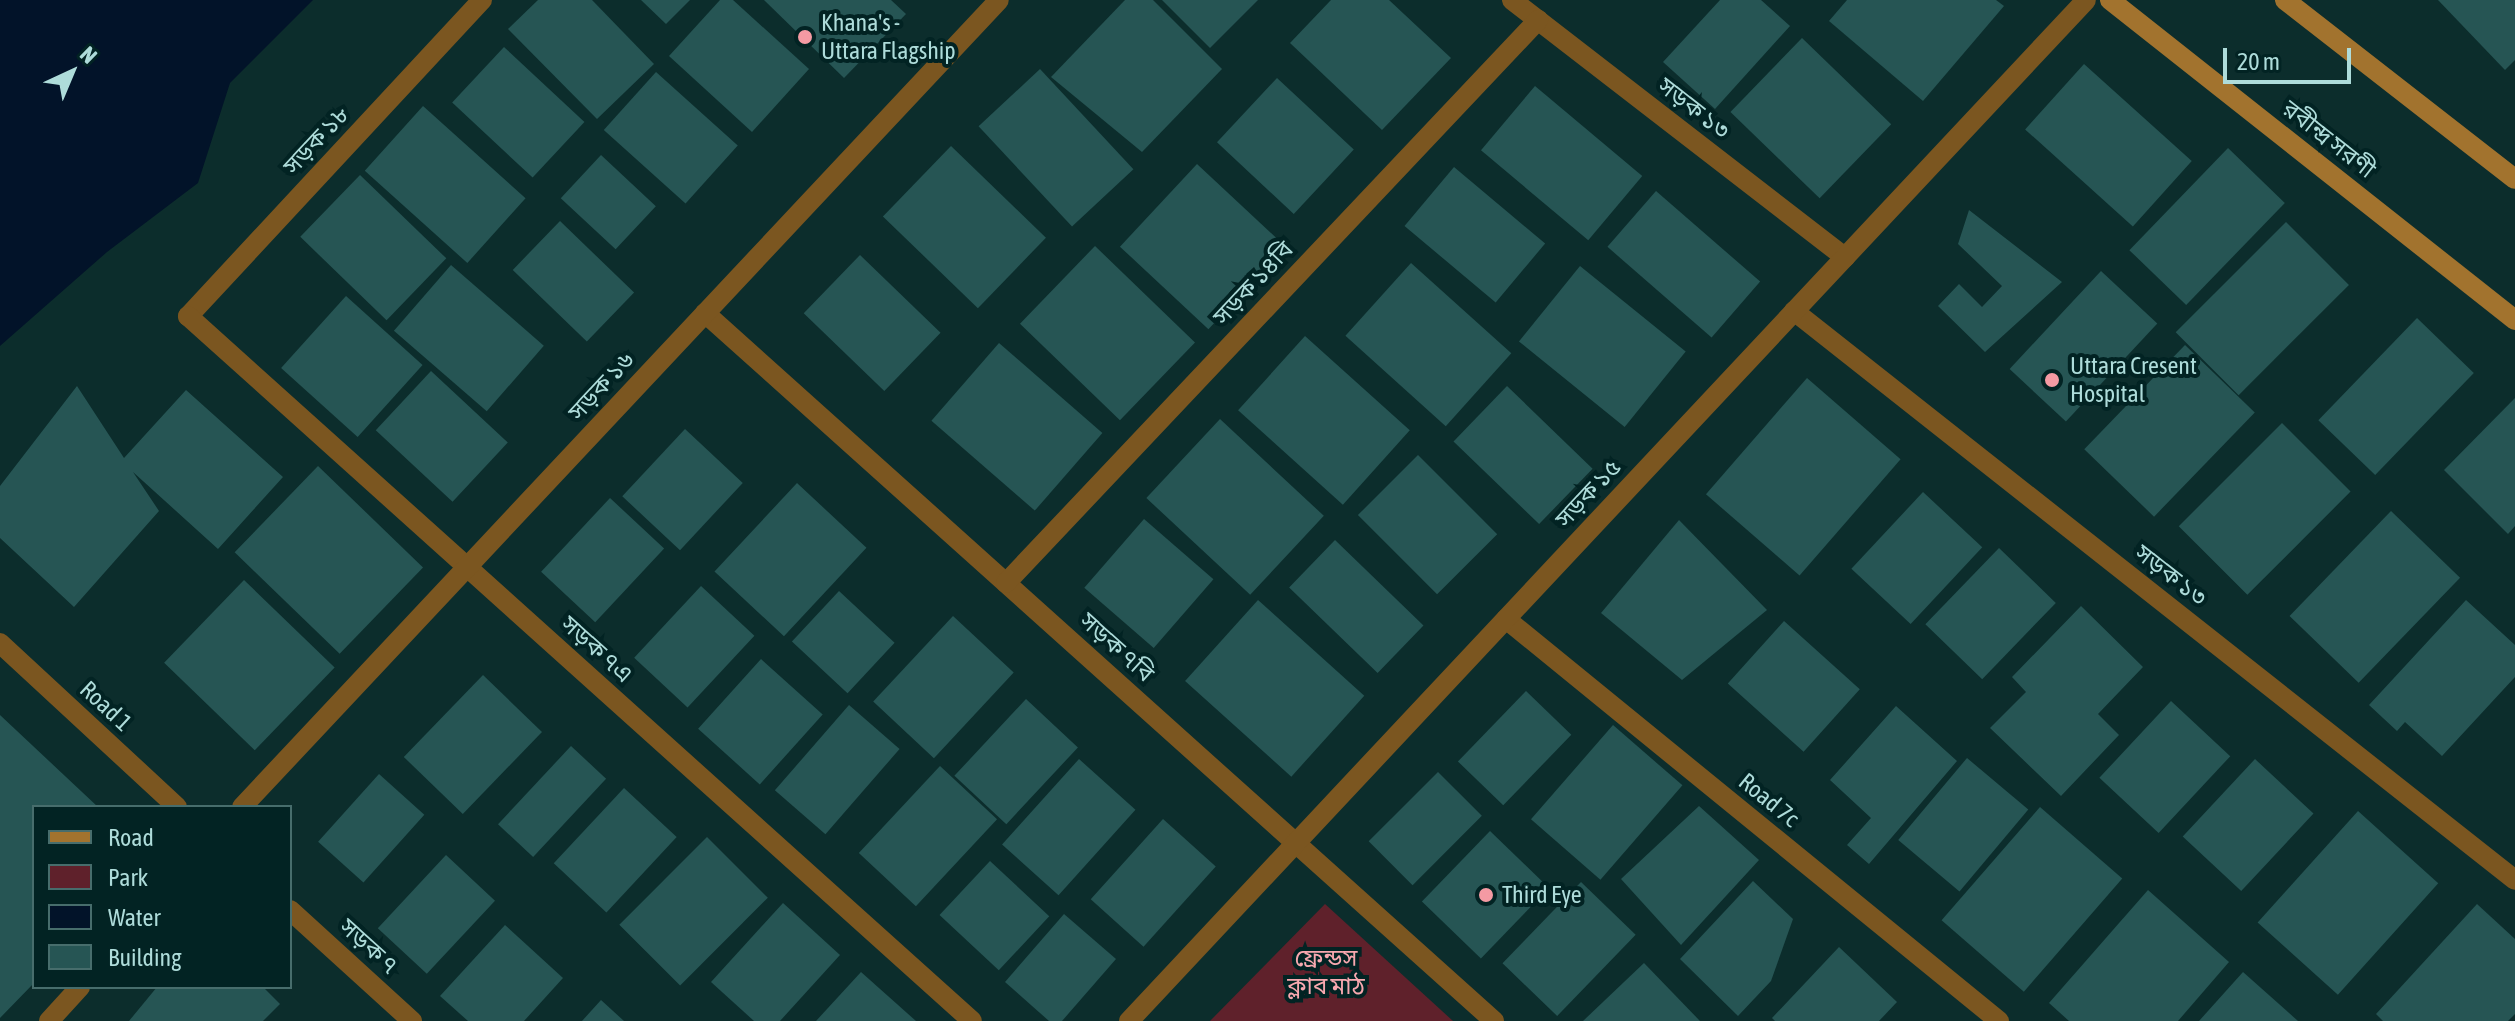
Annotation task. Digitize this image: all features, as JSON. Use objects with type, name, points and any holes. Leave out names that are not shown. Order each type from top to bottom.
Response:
[{"type":"street","name":"সড়ক ১৮","points":[[188,316],[482,0]]},
{"type":"street","name":"সড়ক ১৬","points":[[244,805],[999,0]]},
{"type":"street","name":"সড়ক ১৩","points":[[1512,0],[1845,257]]},
{"type":"street","name":"সড়ক ১৫","points":[[1129,1021],[2086,0]]},
{"type":"street","name":"রবীন্দ্র সরণী","points":[[2110,0],[2515,320]]},
{"type":"street","points":[[2285,0],[2515,179]]},
{"type":"street","name":"সড়ক ১৪বি","points":[[1006,583],[1538,20]]},
{"type":"street","name":"সড়ক ১৩","points":[[1794,311],[2515,880]]},
{"type":"street","name":"সড়ক ৭বি","points":[[705,313],[1494,1021]]},
{"type":"street","name":"সড়ক ৭এ","points":[[188,316],[972,1021]]},
{"type":"street","name":"Road 7c","points":[[1506,619],[1999,1021]]},
{"type":"street","name":"Road 1","points":[[0,643],[175,805]]},
{"type":"street","name":"সড়ক ৭","points":[[292,912],[412,1021]]},
{"type":"street","points":[[49,1021],[78,989]]},
{"type":"green space","name":"ফ্রেন্ডস ক্লাব মাঠ","points":[[1325,904],[1453,1021],[1210,1021]]},
{"type":"water","points":[[0,0],[313,0],[230,83],[198,183],[107,252],[0,346]]},
{"type":"building","points":[[538,0],[592,0],[654,64],[597,119],[508,29]]},
{"type":"building","points":[[641,0],[690,0],[666,24]]},
{"type":"building","points":[[720,0],[733,0],[809,69],[752,132],[669,56]]},
{"type":"building","points":[[764,0],[891,0],[906,14],[844,78]]},
{"type":"building","points":[[1125,0],[1153,0],[1222,69],[1142,152],[1051,77]]},
{"type":"building","points":[[1162,0],[1258,0],[1210,48]]},
{"type":"building","points":[[1331,0],[1389,0],[1451,58],[1382,130],[1290,43]]},
{"type":"building","points":[[1720,0],[1761,0],[1790,26],[1715,109],[1663,62]]},
{"type":"building","points":[[1847,0],[1996,0],[2004,6],[1923,101],[1829,21]]},
{"type":"building","points":[[2438,0],[2515,0],[2515,60],[2505,70]]},
{"type":"building","points":[[1802,38],[1891,124],[1820,198],[1730,112]]},
{"type":"building","points":[[504,47],[584,122],[533,178],[452,103]]},
{"type":"building","points":[[2084,64],[2192,161],[2133,226],[2025,129]]},
{"type":"building","points":[[1040,69],[1133,169],[1072,226],[979,126]]},
{"type":"building","points":[[656,72],[738,146],[686,204],[604,130]]},
{"type":"building","points":[[1277,78],[1354,150],[1294,214],[1217,142]]},
{"type":"building","points":[[1535,86],[1642,176],[1588,240],[1481,150]]},
{"type":"building","points":[[423,106],[526,198],[467,263],[365,171]]},
{"type":"building","points":[[951,146],[1046,238],[978,308],[883,216]]},
{"type":"building","points":[[2228,148],[2285,203],[2186,305],[2129,250]]},
{"type":"building","points":[[601,155],[656,206],[616,249],[561,198]]},
{"type":"building","points":[[1197,164],[1285,247],[1208,329],[1120,247]]},
{"type":"building","points":[[1454,167],[1545,243],[1496,302],[1405,226]]},
{"type":"building","points":[[360,175],[446,258],[387,320],[300,237]]},
{"type":"building","points":[[1656,191],[1760,282],[1712,337],[1607,247]]},
{"type":"building","points":[[1969,210],[2062,282],[1985,352],[1938,306],[1959,284],[1982,307],[2002,286],[1958,244]]},
{"type":"building","points":[[560,221],[634,293],[587,341],[513,270]]},
{"type":"building","points":[[2286,222],[2349,285],[2239,395],[2176,332]]},
{"type":"building","points":[[1095,246],[1195,343],[1120,420],[1020,324]]},
{"type":"building","points":[[860,255],[941,333],[884,391],[804,313]]},
{"type":"building","points":[[1411,263],[1511,353],[1446,426],[1345,336]]},
{"type":"building","points":[[451,265],[544,346],[487,411],[394,331]]},
{"type":"building","points":[[1580,266],[1686,352],[1625,427],[1519,341]]},
{"type":"building","points":[[2101,271],[2157,324],[2066,422],[2010,369]]},
{"type":"building","points":[[346,296],[423,365],[358,437],[281,368]]},
{"type":"building","points":[[2417,318],[2474,373],[2375,475],[2318,420]]},
{"type":"building","points":[[1305,336],[1410,430],[1343,505],[1238,410]]},
{"type":"building","points":[[999,343],[1102,433],[1035,511],[931,421]]},
{"type":"building","points":[[2185,345],[2255,412],[2154,517],[2084,449]]},
{"type":"building","points":[[431,371],[508,443],[453,502],[376,430]]},
{"type":"building","points":[[1807,378],[1901,459],[1800,576],[1706,494]]},
{"type":"building","points":[[77,386],[124,458],[186,390],[283,477],[218,549],[133,472],[159,511],[74,607],[0,538],[0,486]]},
{"type":"building","points":[[1507,386],[1593,469],[1539,524],[1454,441]]},
{"type":"building","points":[[2515,398],[2515,526],[2508,534],[2444,470]]},
{"type":"building","points":[[1220,419],[1324,516],[1250,595],[1146,498]]},
{"type":"building","points":[[2282,423],[2351,492],[2247,595],[2179,526]]},
{"type":"building","points":[[685,429],[743,483],[680,550],[622,496]]},
{"type":"building","points":[[1418,455],[1497,534],[1437,594],[1358,515]]},
{"type":"building","points":[[318,466],[423,567],[340,654],[235,552]]},
{"type":"building","points":[[797,483],[866,548],[784,636],[714,571]]},
{"type":"building","points":[[1923,492],[1982,547],[1911,624],[1851,569]]},
{"type":"building","points":[[610,498],[664,548],[595,622],[541,572]]},
{"type":"building","points":[[2391,511],[2460,578],[2359,683],[2290,616]]},
{"type":"building","points":[[1144,519],[1213,579],[1154,648],[1084,588]]},
{"type":"building","points":[[1679,520],[1767,610],[1682,680],[1601,613]]},
{"type":"building","points":[[1335,540],[1423,625],[1378,673],[1289,587]]},
{"type":"building","points":[[1999,548],[2056,603],[1982,679],[1925,624]]},
{"type":"building","points":[[244,580],[335,668],[255,750],[164,663]]},
{"type":"building","points":[[701,586],[754,636],[688,707],[634,658]]},
{"type":"building","points":[[839,591],[895,643],[848,693],[792,641]]},
{"type":"building","points":[[1258,600],[1364,696],[1291,777],[1185,681]]},
{"type":"building","points":[[2466,600],[2515,645],[2515,677],[2442,756],[2405,722],[2397,731],[2369,705]]},
{"type":"building","points":[[2081,606],[2143,667],[2098,714],[2119,735],[2061,796],[1990,728],[2026,692],[2012,677]]},
{"type":"building","points":[[953,616],[1014,673],[934,758],[873,702]]},
{"type":"building","points":[[1784,621],[1860,689],[1804,752],[1728,683]]},
{"type":"building","points":[[761,659],[823,715],[760,784],[698,729]]},
{"type":"building","points":[[483,675],[542,732],[463,814],[404,757]]},
{"type":"building","points":[[1526,691],[1571,735],[1503,805],[1458,761]]},
{"type":"building","points":[[1026,699],[1078,747],[1006,824],[954,776]]},
{"type":"building","points":[[2171,701],[2230,756],[2159,833],[2099,778]]},
{"type":"building","points":[[849,705],[900,749],[825,834],[775,790]]},
{"type":"building","points":[[1896,706],[1957,761],[1869,864],[1847,845],[1871,818],[1830,780]]},
{"type":"building","points":[[0,715],[96,805],[32,805],[32,985],[0,1018]]},
{"type":"building","points":[[1613,725],[1682,785],[1600,880],[1531,819]]},
{"type":"building","points":[[571,746],[606,779],[533,857],[498,824]]},
{"type":"building","points":[[1967,758],[2028,809],[1960,891],[1898,840]]},
{"type":"building","points":[[1079,759],[1135,810],[1059,895],[1002,844]]},
{"type":"building","points":[[2255,759],[2314,814],[2241,891],[2183,837]]},
{"type":"building","points":[[940,766],[997,819],[916,906],[859,853]]},
{"type":"building","points":[[1438,772],[1482,816],[1413,885],[1369,841]]},
{"type":"building","points":[[379,774],[424,815],[363,882],[318,842]]},
{"type":"building","points":[[624,788],[677,837],[606,912],[554,863]]},
{"type":"building","points":[[1699,806],[1759,860],[1681,945],[1621,879]]},
{"type":"building","points":[[2040,807],[2122,879],[2024,992],[1942,920]]},
{"type":"building","points":[[2358,811],[2438,883],[2338,995],[2258,922]]},
{"type":"building","points":[[1163,819],[1216,867],[1143,947],[1091,899]]},
{"type":"building","name":"Third Eye","points":[[1490,831],[1549,888],[1481,958],[1422,901]]},
{"type":"building","points":[[707,837],[768,898],[680,985],[619,925]]},
{"type":"building","points":[[446,855],[495,901],[427,974],[378,928]]},
{"type":"building","points":[[990,861],[1049,916],[999,970],[940,915]]},
{"type":"building","points":[[1753,881],[1793,919],[1771,981],[1738,1016],[1680,959]]},
{"type":"building","points":[[1581,882],[1636,935],[1557,1016],[1503,963]]},
{"type":"building","points":[[2148,890],[2229,962],[2178,1021],[2069,1021],[2049,1003]]},
{"type":"building","points":[[783,903],[840,955],[780,1021],[754,1021],[711,982]]},
{"type":"building","points":[[2477,904],[2515,939],[2515,1014],[2508,1021],[2383,1021],[2376,1014]]},
{"type":"building","points":[[1064,914],[1116,959],[1062,1021],[1049,1021],[1005,982]]},
{"type":"building","points":[[505,925],[563,978],[524,1021],[468,1021],[440,996]]},
{"type":"building","points":[[1839,947],[1897,1002],[1879,1021],[1775,1021],[1772,1018]]},
{"type":"building","points":[[1644,963],[1700,1021],[1583,1021]]},
{"type":"building","points":[[861,972],[916,1021],[816,1021]]},
{"type":"building","points":[[2243,972],[2298,1021],[2199,1021]]},
{"type":"building","points":[[155,989],[265,989],[280,1004],[263,1021],[129,1021]]},
{"type":"building","points":[[601,1000],[624,1021],[582,1021]]},
{"type":"place","name":"Khana's - Uttara Flagship","points":[[805,37]]},
{"type":"place","name":"Uttara Cresent Hospital","points":[[2052,380]]},
{"type":"place","name":"Third Eye","points":[[1486,895]]}]
